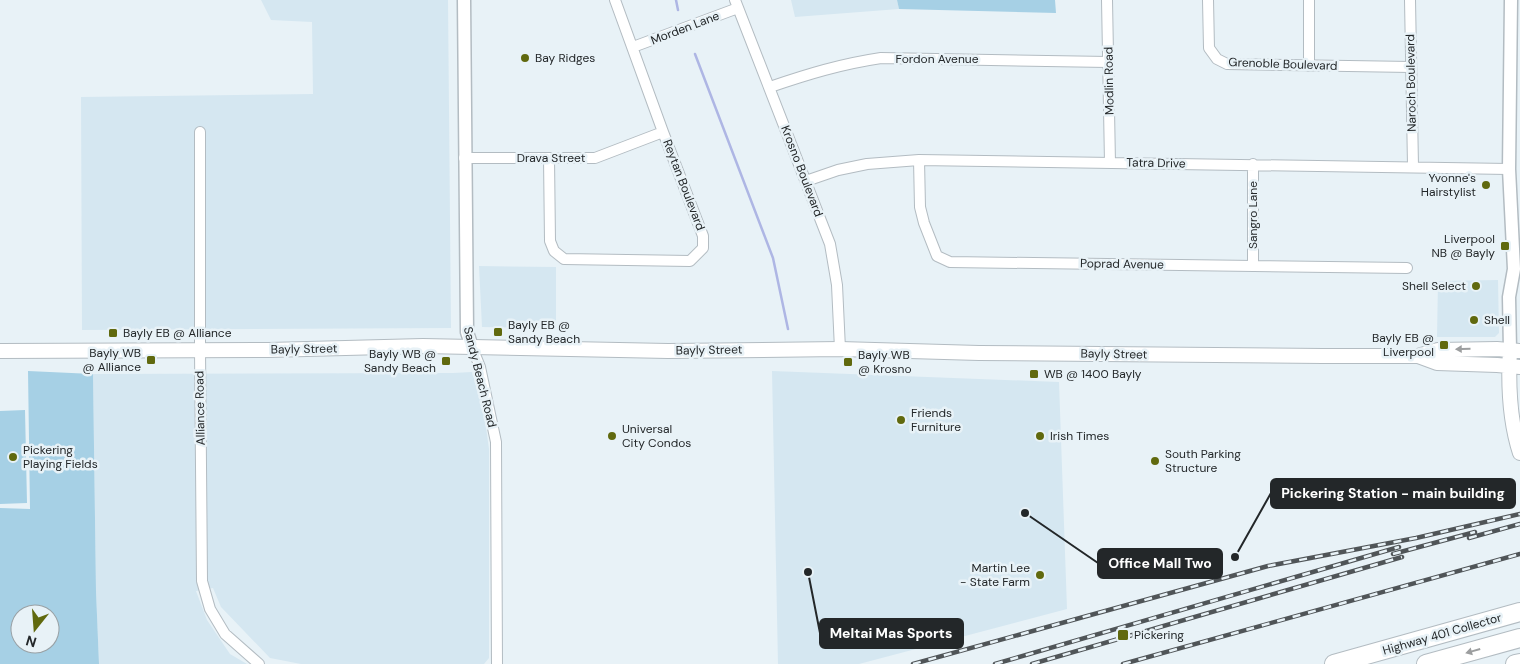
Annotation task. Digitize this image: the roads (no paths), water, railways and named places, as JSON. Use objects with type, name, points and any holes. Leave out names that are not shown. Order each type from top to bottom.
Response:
[{"type":"highway","name":"Highway 401 Collector","points":[[1334,664],[1520,612]]},
{"type":"highway","points":[[1426,664],[1520,638]]},
{"type":"highway","points":[[1515,664],[1520,663]]},
{"type":"main road","name":"Bayly Street","points":[[0,351],[472,347],[668,350],[840,349],[1099,354],[1418,356],[1438,350],[1515,350]]},
{"type":"main road","points":[[1515,350],[1510,409],[1513,432],[1520,453]]},
{"type":"main road","name":"Bayly Street","points":[[1418,356],[1438,363],[1515,366]]},
{"type":"street","name":"Sandy Beach Road","points":[[464,0],[467,332],[480,367],[496,442],[497,664]]},
{"type":"street","name":"Reytan Boulevard","points":[[549,158],[550,241],[554,251],[564,259],[690,261],[703,248],[703,236],[615,0]]},
{"type":"street","name":"Modlin Road","points":[[1107,0],[1110,162]]},
{"type":"street","name":"Grenoble Boulevard","points":[[1208,0],[1209,48],[1217,59],[1227,64],[1411,67]]},
{"type":"street","points":[[1308,0],[1309,66]]},
{"type":"street","name":"Naroch Boulevard","points":[[1410,0],[1413,166]]},
{"type":"street","points":[[1510,0],[1509,169],[1514,270],[1509,297],[1515,350]]},
{"type":"street","name":"Morden Lane","points":[[633,47],[737,4]]},
{"type":"street","name":"Krosno Boulevard","points":[[737,4],[830,244],[837,285],[840,349]]},
{"type":"street","name":"Fordon Avenue","points":[[770,87],[812,72],[881,58],[1108,62]]},
{"type":"street","name":"Alliance Road","points":[[200,132],[202,581],[210,609],[225,634],[258,664]]},
{"type":"street","name":"Drava Street","points":[[464,158],[595,158],[663,132]]},
{"type":"street","name":"Tatra Drive","points":[[806,182],[838,170],[867,164],[919,160],[1413,166],[1509,169]]},
{"type":"street","name":"Poprad Avenue","points":[[919,160],[920,207],[924,223],[937,256],[950,262],[1407,268]]},
{"type":"street","name":"Sangro Lane","points":[[1253,164],[1253,266]]},
{"type":"street","points":[[1514,270],[1520,284]]},
{"type":"waterway","points":[[676,0],[678,10]]},
{"type":"waterway","points":[[695,54],[773,258],[788,329]]},
{"type":"railway","points":[[913,664],[1268,566],[1416,538],[1520,514]]},
{"type":"railway","points":[[1469,538],[1520,524]]},
{"type":"railway","points":[[1393,554],[1475,532]]},
{"type":"railway","points":[[995,664],[1399,547]]},
{"type":"railway","points":[[1123,664],[1520,554]]},
{"type":"railway","points":[[1032,664],[1402,557]]},
{"type":"place","name":"Bay Ridges","points":[[525,58]]},
{"type":"place","name":"Yvonne's Hairstylist","points":[[1486,185]]},
{"type":"place","name":"Liverpool NB @ Bayly","points":[[1505,246]]},
{"type":"place","name":"Shell Select","points":[[1476,286]]},
{"type":"place","name":"Shell","points":[[1474,320]]},
{"type":"place","name":"Bayly EB @ Sandy Beach","points":[[498,332]]},
{"type":"place","name":"Bayly EB @ Alliance","points":[[113,333]]},
{"type":"place","name":"Bayly EB @ Liverpool","points":[[1444,345]]},
{"type":"place","name":"Bayly WB @ Alliance","points":[[151,360]]},
{"type":"place","name":"Bayly WB @ Sandy Beach","points":[[446,361]]},
{"type":"place","name":"Bayly WB @ Krosno","points":[[848,362]]},
{"type":"place","name":"WB @ 1400 Bayly","points":[[1034,374]]},
{"type":"place","name":"Friends Furniture","points":[[901,420]]},
{"type":"place","name":"Universal City Condos","points":[[612,436]]},
{"type":"place","name":"Irish Times","points":[[1040,436]]},
{"type":"place","name":"Pickering Playing Fields","points":[[13,457]]},
{"type":"place","name":"South Parking Structure","points":[[1155,461]]},
{"type":"place","name":"Office Mall Two","points":[[1025,513]]},
{"type":"place","name":"Pickering Station - main building","points":[[1235,557]]},
{"type":"place","name":"Meltai Mas Sports","points":[[808,572]]},
{"type":"place","name":"Martin Lee - State Farm","points":[[1040,575]]},
{"type":"place","name":"Pickering","points":[[1123,635]]}]
